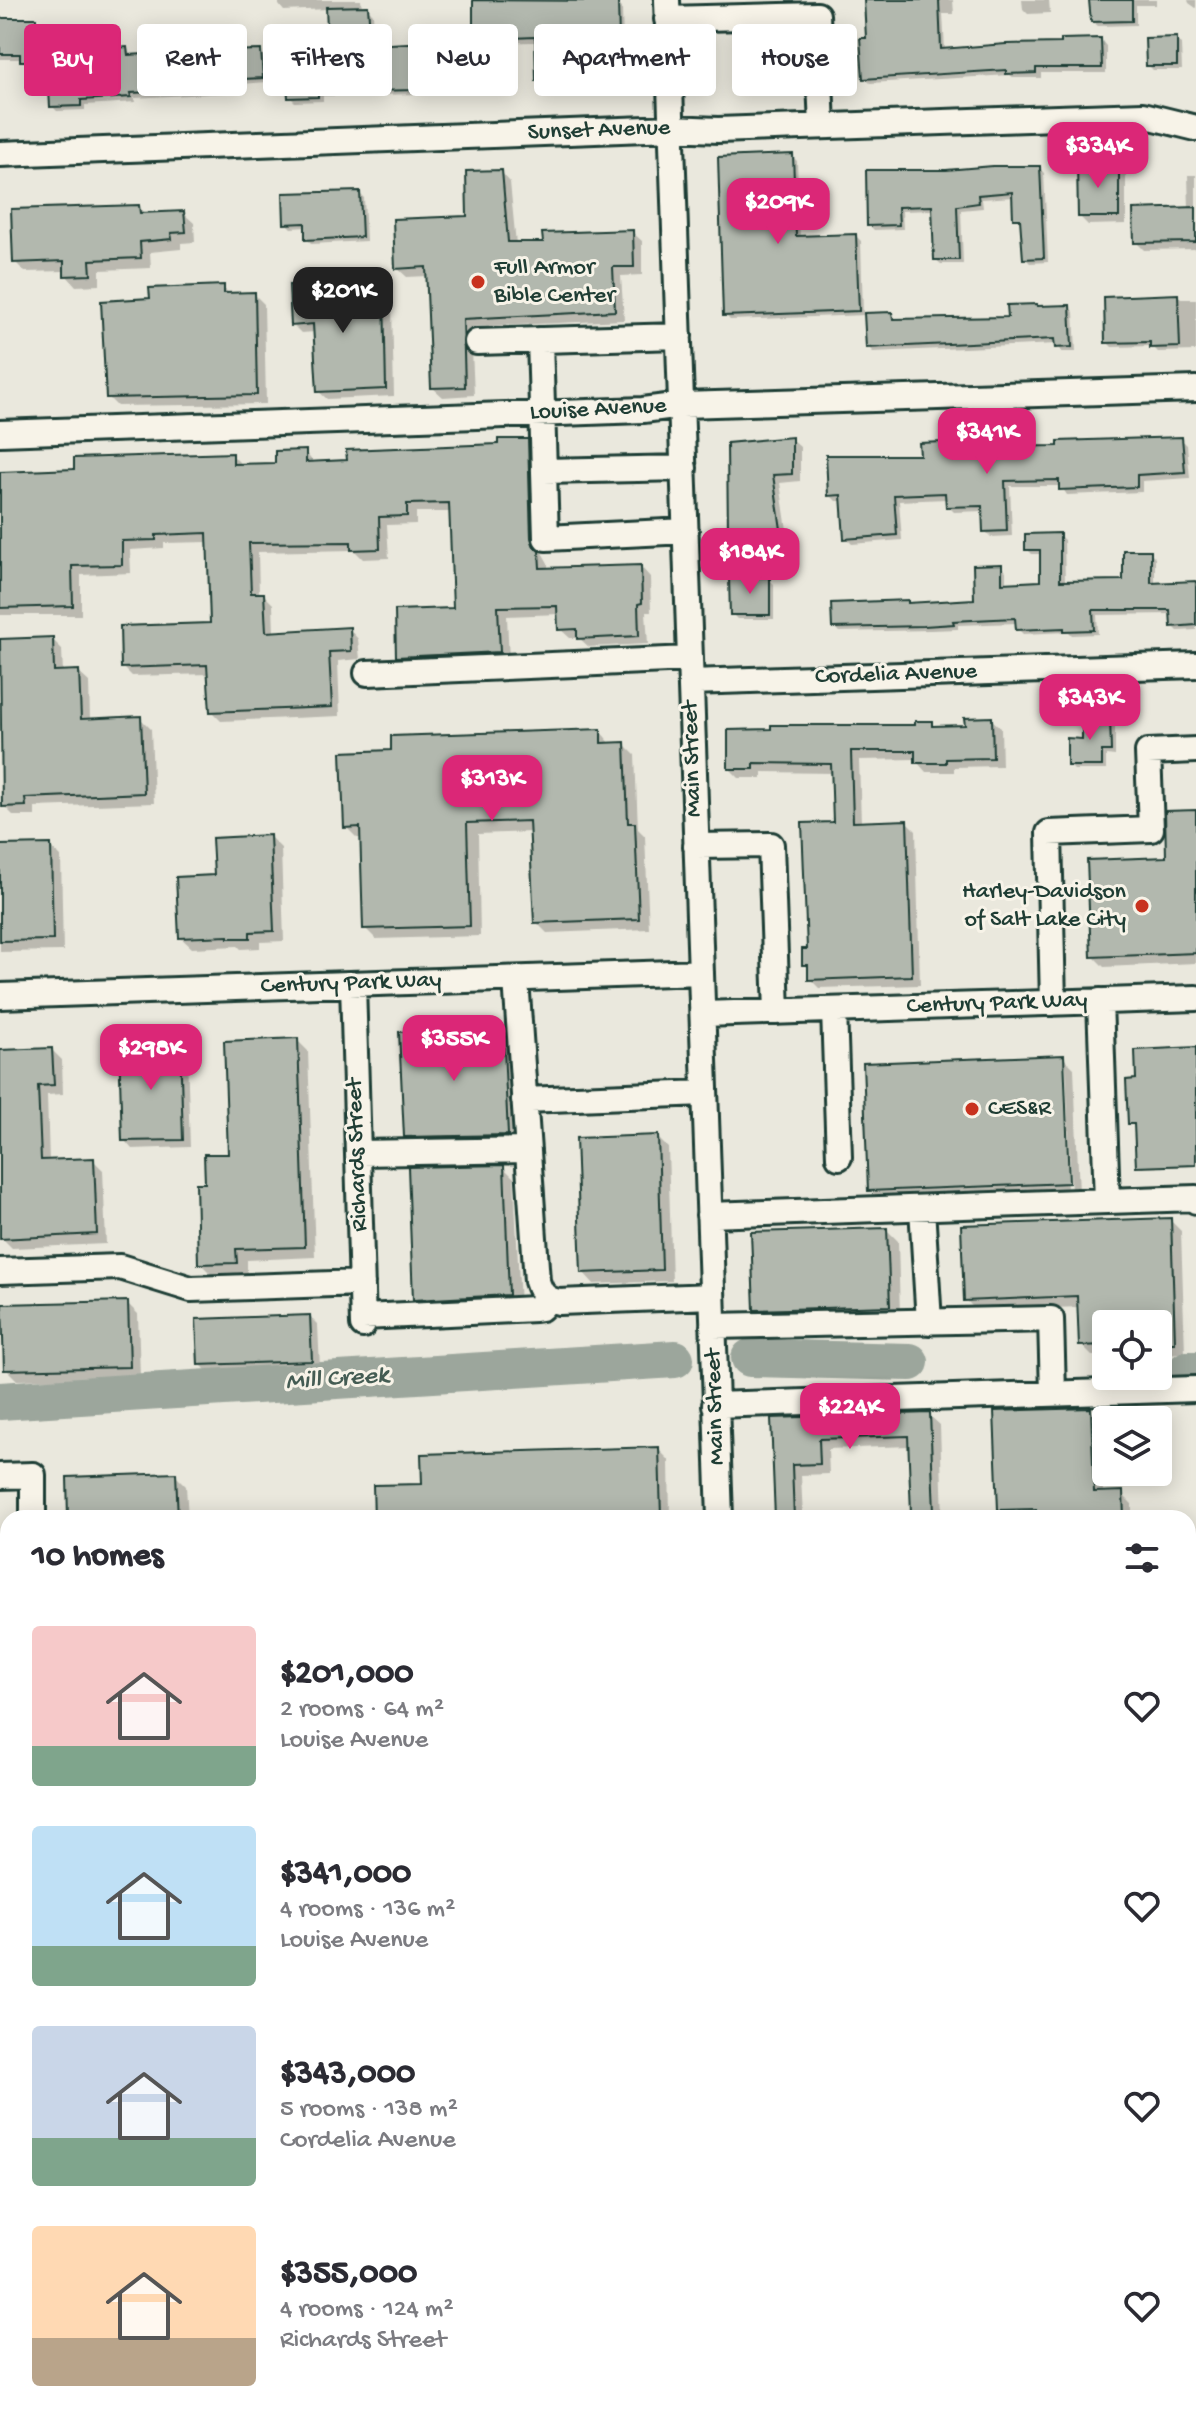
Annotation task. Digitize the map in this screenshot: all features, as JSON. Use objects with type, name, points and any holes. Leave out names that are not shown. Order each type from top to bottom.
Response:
[{"type":"street","points":[[667,10],[818,8],[822,126]]},
{"type":"street","name":"Main Street","points":[[667,10],[720,1510]]},
{"type":"street","name":"Sunset Avenue","points":[[0,154],[672,128],[718,130],[1143,115],[1196,128]]},
{"type":"street","points":[[477,342],[679,336]]},
{"type":"street","points":[[540,340],[546,538],[686,531]]},
{"type":"street","name":"Louise Avenue","points":[[0,433],[643,410],[682,405],[1196,389]]},
{"type":"street","points":[[544,471],[684,468]]},
{"type":"street","name":"Cordelia Avenue","points":[[367,673],[1196,665]]},
{"type":"street","points":[[1053,1003],[1049,833],[1151,829],[1148,752],[1196,750]]},
{"type":"street","points":[[696,846],[771,845],[777,1012]]},
{"type":"street","name":"Century Park Way","points":[[0,996],[701,972]]},
{"type":"street","points":[[516,979],[540,1293],[548,1300],[559,1302],[712,1296]]},
{"type":"street","name":"Richards Street","points":[[353,984],[363,1321],[535,1309],[541,1308],[548,1300]]},
{"type":"street","name":"Century Park Way","points":[[703,1014],[1196,998]]},
{"type":"street","points":[[1100,1001],[1107,1201]]},
{"type":"street","points":[[834,1010],[839,1157]]},
{"type":"street","points":[[524,1100],[705,1093]]},
{"type":"street","points":[[358,1153],[528,1150]]},
{"type":"street","points":[[709,1215],[1196,1198],[1196,1201]]},
{"type":"street","points":[[922,1208],[929,1322]]},
{"type":"street","points":[[0,1271],[120,1267],[191,1289],[362,1283]]},
{"type":"street","points":[[713,1326],[1051,1319],[1053,1393]]},
{"type":"street","points":[[715,1405],[1196,1389]]},
{"type":"street","points":[[0,1476],[33,1475],[33,1510]]},
{"type":"building","points":[[473,0],[618,1],[619,24],[534,24],[534,37],[518,38],[518,24],[473,24]]},
{"type":"building","points":[[864,0],[939,0],[941,49],[1101,38],[1102,68],[1036,68],[1036,73],[1006,74],[1006,70],[863,79],[860,38],[866,38]]},
{"type":"building","points":[[1089,0],[1132,0],[1132,21],[1091,22]]},
{"type":"building","points":[[368,6],[369,24],[327,24],[326,7]]},
{"type":"building","points":[[0,18],[36,18],[36,24],[24,24],[24,61],[20,61],[20,54],[0,54]]},
{"type":"building","points":[[1177,37],[1177,66],[1146,66],[1145,38]]},
{"type":"building","points":[[408,43],[408,90],[392,91],[392,44]]},
{"type":"building","points":[[127,47],[128,55],[137,54],[137,93],[130,93],[131,97],[81,100],[81,106],[50,107],[49,96],[121,96],[121,48]]},
{"type":"building","points":[[247,50],[261,50],[263,78],[247,79]]},
{"type":"building","points":[[288,96],[318,96],[318,97]]},
{"type":"building","points":[[793,154],[796,236],[856,234],[859,311],[723,316],[718,157]]},
{"type":"building","points":[[1119,162],[1119,217],[1078,217],[1077,163]]},
{"type":"building","points":[[1040,166],[1044,258],[1023,259],[1020,219],[1013,219],[1012,192],[978,195],[979,203],[957,206],[959,260],[934,260],[932,206],[898,207],[899,225],[867,226],[866,170],[946,170]]},
{"type":"building","points":[[502,170],[508,242],[543,242],[542,233],[633,230],[634,267],[613,267],[615,311],[463,319],[465,387],[431,388],[426,267],[395,269],[393,219],[467,216],[466,171]]},
{"type":"building","points":[[360,191],[362,237],[305,240],[305,223],[284,224],[283,193]]},
{"type":"building","points":[[139,205],[140,213],[184,211],[186,232],[171,233],[172,239],[140,242],[141,258],[90,260],[91,275],[64,276],[64,261],[13,263],[11,209]]},
{"type":"building","points":[[1196,207],[1196,242],[1134,243],[1133,209]]},
{"type":"building","points":[[341,282],[341,294],[384,293],[386,389],[317,392],[313,324],[291,326],[289,285]]},
{"type":"building","points":[[224,285],[224,293],[255,292],[257,395],[106,398],[101,301],[150,298],[149,288]]},
{"type":"building","points":[[1178,294],[1180,347],[1150,348],[1150,342],[1105,343],[1104,297]]},
{"type":"building","points":[[1007,305],[1070,305],[1072,347],[1055,348],[1054,339],[866,348],[864,313],[892,312],[893,319],[1008,317]]},
{"type":"building","points":[[792,437],[792,474],[773,475],[782,536],[728,533],[727,443]]},
{"type":"building","points":[[1182,437],[1185,472],[1137,475],[1137,487],[1059,490],[1059,480],[1005,481],[1007,531],[983,532],[982,506],[946,507],[945,493],[894,495],[897,535],[844,539],[841,495],[828,496],[826,455],[920,455],[919,443],[943,442],[943,447],[1058,446],[1058,441]]},
{"type":"building","points":[[498,439],[528,439],[531,538],[539,551],[540,568],[641,565],[639,636],[577,639],[577,629],[558,630],[557,606],[498,607],[500,652],[396,657],[395,610],[453,608],[449,503],[407,504],[407,516],[379,517],[380,549],[351,550],[351,542],[249,543],[251,593],[264,593],[266,632],[350,627],[351,651],[329,652],[332,707],[210,712],[207,665],[121,668],[120,626],[210,623],[207,533],[156,535],[156,540],[122,541],[122,565],[72,566],[73,606],[0,608],[0,472],[74,469],[74,458],[233,453],[233,464],[275,463],[275,451],[306,450],[306,462],[347,460],[346,450],[498,444]]},
{"type":"building","points":[[1060,533],[1060,581],[1123,580],[1123,550],[1151,550],[1151,583],[1196,581],[1196,625],[1171,627],[1170,610],[1093,610],[1094,630],[1016,630],[1015,618],[953,621],[954,624],[924,626],[832,628],[831,603],[974,599],[973,565],[1002,564],[1002,583],[1040,581],[1040,550],[1025,550],[1025,534]]},
{"type":"building","points":[[770,577],[770,615],[730,615],[729,578]]},
{"type":"building","points":[[53,637],[54,671],[79,670],[81,719],[141,716],[144,793],[25,798],[26,806],[2,807],[0,639]]},
{"type":"building","points":[[1082,716],[1110,716],[1111,751],[1102,751],[1102,766],[1067,766],[1067,738],[1082,739]]},
{"type":"building","points":[[992,717],[993,758],[915,763],[915,751],[851,751],[853,822],[907,820],[912,976],[808,980],[808,965],[802,965],[802,949],[807,949],[802,823],[833,822],[831,764],[754,763],[754,769],[728,769],[728,730],[771,729],[771,725],[915,725],[915,721],[932,721],[932,726],[965,725],[964,718]]},
{"type":"building","points":[[601,729],[601,743],[625,742],[628,823],[635,823],[639,919],[534,923],[529,821],[467,823],[470,926],[363,929],[360,827],[344,828],[341,752],[391,750],[391,736]]},
{"type":"building","name":"Harley-Davidson of Salt Lake City","points":[[1196,810],[1196,953],[1091,957],[1087,860],[1166,857],[1165,811]]},
{"type":"building","points":[[270,835],[274,931],[250,932],[250,938],[179,938],[176,877],[214,875],[212,838]]},
{"type":"building","points":[[51,844],[53,940],[0,941],[0,845]]},
{"type":"building","points":[[503,1027],[508,1135],[404,1137],[399,1032]]},
{"type":"building","points":[[298,1038],[305,1247],[236,1249],[237,1263],[198,1264],[196,1183],[205,1183],[204,1154],[228,1154],[224,1041]]},
{"type":"building","points":[[180,1042],[183,1140],[122,1141],[119,1044]]},
{"type":"building","points":[[1196,1047],[1196,1165],[1136,1167],[1134,1124],[1128,1124],[1126,1080],[1136,1079],[1135,1050]]},
{"type":"building","points":[[52,1048],[54,1085],[38,1086],[41,1160],[94,1158],[97,1234],[0,1239],[0,1050]]},
{"type":"building","points":[[1064,1055],[1069,1183],[868,1191],[863,1063]]},
{"type":"building","points":[[658,1135],[662,1270],[581,1273],[576,1138]]},
{"type":"building","points":[[504,1165],[509,1295],[413,1300],[408,1167]]},
{"type":"building","points":[[1171,1218],[1175,1343],[1172,1343],[1172,1310],[1092,1310],[1092,1346],[1079,1346],[1077,1296],[964,1301],[961,1225]]},
{"type":"building","points":[[887,1228],[890,1306],[754,1310],[751,1232]]},
{"type":"building","points":[[128,1301],[130,1367],[4,1370],[2,1304]]},
{"type":"building","points":[[310,1315],[312,1361],[198,1365],[196,1319]]},
{"type":"building","points":[[1091,1408],[1092,1486],[1094,1492],[1123,1491],[1124,1510],[998,1510],[994,1411]]},
{"type":"building","points":[[930,1413],[934,1510],[911,1510],[908,1436],[819,1439],[820,1464],[792,1465],[794,1510],[775,1510],[771,1418]]},
{"type":"building","points":[[659,1447],[661,1510],[374,1510],[373,1485],[422,1484],[421,1454]]},
{"type":"building","points":[[176,1473],[178,1510],[68,1510],[67,1477]]},
{"type":"waterway","name":"Mill Creek","points":[[750,1358],[910,1362]]},
{"type":"waterway","name":"Mill Creek","points":[[0,1401],[675,1359]]},
{"type":"waterway","name":"Mill Creek","points":[[1187,1370],[1196,1370]]},
{"type":"place","name":"Full Armor Bible Center","points":[[478,282]]},
{"type":"place","name":"Harley-Davidson of Salt Lake City","points":[[1142,906]]},
{"type":"place","name":"CES&R","points":[[972,1109]]}]
